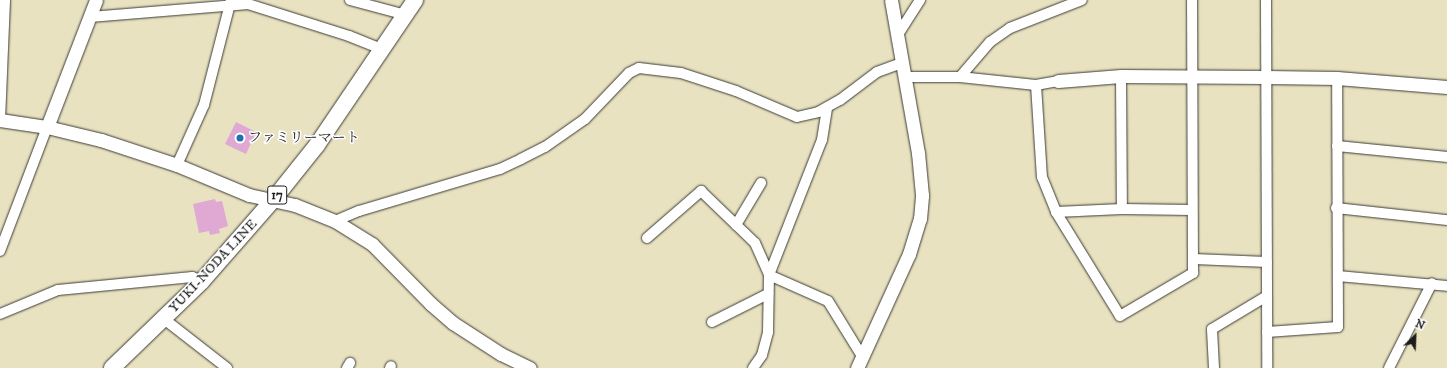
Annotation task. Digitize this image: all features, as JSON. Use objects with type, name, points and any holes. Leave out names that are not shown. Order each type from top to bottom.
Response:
[{"type":"main road","name":"YUKI-NODA LINE","points":[[112,368],[164,320],[202,281],[273,200],[317,145],[384,50],[416,0]]},
{"type":"street","points":[[5,0],[0,120],[48,127],[101,140],[177,165],[249,195],[295,205],[335,221],[372,244],[431,304],[454,323],[501,354],[530,368]]},
{"type":"street","points":[[0,251],[96,0]]},
{"type":"street","points":[[350,0],[406,15]]},
{"type":"street","points":[[860,362],[909,254],[920,219],[922,195],[905,77],[891,0]]},
{"type":"street","points":[[897,36],[920,0]]},
{"type":"street","points":[[960,77],[962,71],[990,42],[1010,28],[1082,0]]},
{"type":"street","points":[[1036,85],[1042,177],[1056,212],[1120,316],[1193,273],[1192,0]]},
{"type":"street","points":[[1266,0],[1267,368]]},
{"type":"street","points":[[90,17],[230,2],[248,4],[266,8],[384,50]]},
{"type":"street","points":[[177,165],[204,105],[230,2]]},
{"type":"street","points":[[335,221],[359,211],[500,169],[527,156],[585,119],[629,73],[639,68],[681,73],[736,91],[796,117],[827,107],[877,72],[902,63]]},
{"type":"street","points":[[905,77],[960,77],[1036,85],[1058,81],[1121,76],[1337,78],[1447,87]]},
{"type":"street","points":[[1121,76],[1122,209]]},
{"type":"street","points":[[1267,332],[1338,327],[1336,208],[1337,78]]},
{"type":"street","points":[[753,368],[762,355],[768,332],[769,275],[822,140],[827,107]]},
{"type":"street","points":[[1337,146],[1447,157]]},
{"type":"street","points":[[736,225],[761,183]]},
{"type":"street","points":[[647,238],[701,192],[755,243],[769,275],[828,301],[860,362]]},
{"type":"street","points":[[1336,208],[1447,220]]},
{"type":"street","points":[[1056,212],[1122,209],[1192,210]]},
{"type":"street","points":[[1194,258],[1267,262]]},
{"type":"street","points":[[1338,276],[1432,283],[1447,286]]},
{"type":"street","points":[[0,314],[58,290],[192,277],[202,281]]},
{"type":"street","points":[[1389,368],[1432,283]]},
{"type":"street","points":[[712,322],[768,294]]},
{"type":"street","points":[[1214,368],[1212,329],[1267,296]]},
{"type":"street","points":[[164,320],[227,368]]},
{"type":"building","name":"ファミリーマート","points":[[236,122],[256,132],[246,154],[225,144]]},
{"type":"building","points":[[215,199],[216,202],[222,201],[228,226],[219,229],[220,233],[210,235],[209,231],[199,233],[193,204]]},
{"type":"place","name":"ファミリーマート","points":[[240,138]]}]
